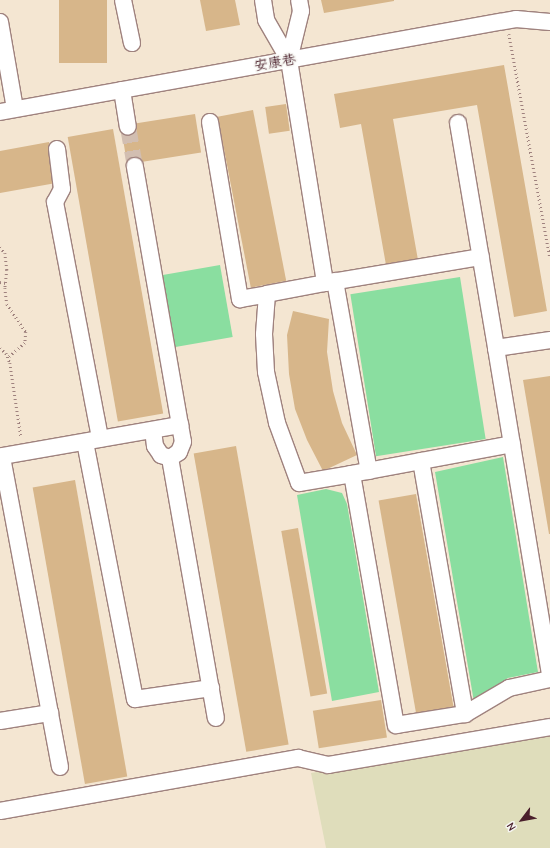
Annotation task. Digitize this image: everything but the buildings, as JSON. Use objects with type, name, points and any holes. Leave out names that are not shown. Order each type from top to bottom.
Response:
[{"type":"street","points":[[124,0],[132,43]]},
{"type":"street","points":[[263,0],[266,20],[289,60],[330,282],[369,470]]},
{"type":"street","points":[[289,60],[301,11],[299,0]]},
{"type":"street","name":"安康巷","points":[[7,111],[507,21],[550,22]]},
{"type":"street","points":[[0,22],[7,111]]},
{"type":"street","points":[[122,90],[128,126]]},
{"type":"street","points":[[210,122],[240,299],[330,282],[481,257]]},
{"type":"street","points":[[458,123],[550,673]]},
{"type":"street","points":[[57,149],[62,189],[54,202],[135,699],[210,688]]},
{"type":"street","points":[[135,166],[183,442],[179,452],[170,458]]},
{"type":"street","points":[[267,294],[264,334],[266,372],[277,422],[298,483],[512,444]]},
{"type":"street","points":[[496,348],[550,340]]},
{"type":"street","points":[[60,767],[2,456],[180,425]]},
{"type":"street","points":[[153,430],[155,446],[161,455],[170,458]]},
{"type":"street","points":[[170,458],[216,718]]},
{"type":"street","points":[[421,461],[465,714]]},
{"type":"street","points":[[352,474],[396,725],[465,714],[509,688],[550,679]]},
{"type":"street","points":[[0,721],[50,713]]},
{"type":"street","points":[[0,811],[298,758],[328,765],[550,727]]},
{"type":"path","points":[[507,21],[550,258]]},
{"type":"path","points":[[0,247],[5,253],[8,270],[6,284],[7,304],[26,332],[25,343],[8,358]]},
{"type":"path","points":[[0,282],[6,284]]},
{"type":"path","points":[[0,348],[8,358],[23,452]]},
{"type":"shaded area","points":[[550,735],[550,848],[326,848],[311,773]]},
{"type":"green space","points":[[220,265],[233,337],[173,347],[160,276]]},
{"type":"green space","points":[[460,277],[486,439],[376,456],[350,294]]},
{"type":"green space","points":[[503,457],[538,672],[508,678],[474,702],[435,472]]},
{"type":"green space","points":[[326,489],[342,493],[347,504],[379,692],[332,701],[297,495]]},
{"type":"tunnel","points":[[128,127],[135,166]]}]
